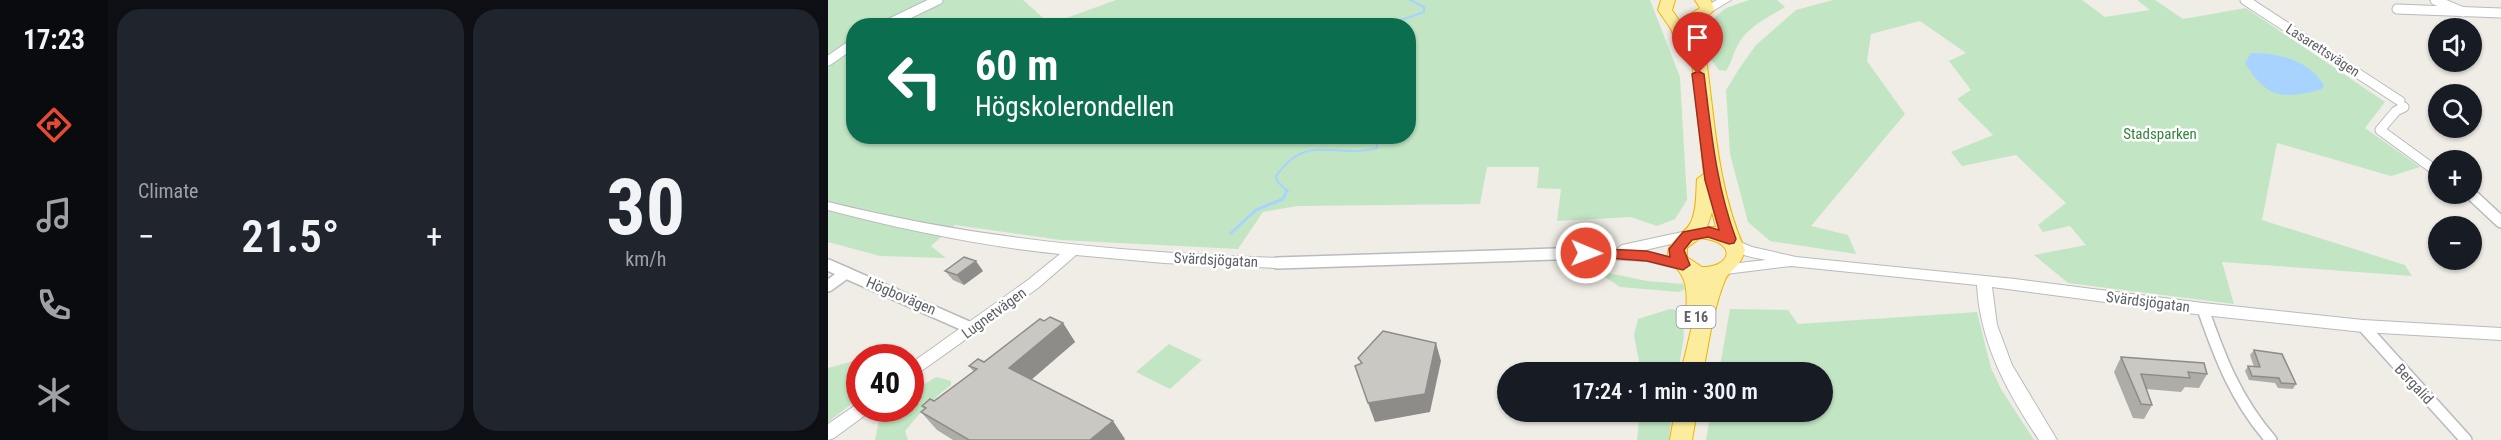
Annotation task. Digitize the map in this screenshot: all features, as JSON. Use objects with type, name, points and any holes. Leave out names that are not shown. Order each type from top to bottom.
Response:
[{"type":"highway","name":"E 16","points":[[1668,4],[1681,18],[1703,9]]},
{"type":"highway","name":"E 16","points":[[1668,4],[1698,74]]},
{"type":"highway","name":"E 16","points":[[1695,362],[1710,293],[1723,270],[1737,255],[1717,208],[1698,74],[1699,63],[1691,34],[1692,26],[1703,9]]},
{"type":"highway","name":"E 16","points":[[1693,362],[1696,286],[1686,267],[1677,258],[1677,249],[1702,219],[1706,188],[1707,129]]},
{"type":"highway","points":[[1690,235],[1709,232],[1731,242]]},
{"type":"highway","points":[[1686,267],[1704,273],[1723,270]]},
{"type":"highway","points":[[1681,440],[1684,422]]},
{"type":"main road","points":[[1703,9],[1725,0]]},
{"type":"street","points":[[901,18],[938,0]]},
{"type":"street","name":"Lasarettsvägen","points":[[2245,0],[2402,104],[2380,130],[2428,164]]},
{"type":"street","points":[[2434,0],[2449,3],[2466,13]]},
{"type":"street","points":[[2397,9],[2501,13]]},
{"type":"street","points":[[828,61],[846,48]]},
{"type":"street","points":[[2482,204],[2501,222]]},
{"type":"street","name":"Svärdsjögatan","points":[[828,206],[937,231],[1075,249],[1183,259],[1277,263],[1533,251],[1609,253],[1661,258],[1686,267]]},
{"type":"street","name":"Svärdsjögatan","points":[[1609,253],[1690,235]]},
{"type":"street","name":"Svärdsjögatan","points":[[1731,242],[1748,251],[1796,262],[2363,326],[2501,334]]},
{"type":"street","name":"Lugnetvägen","points":[[924,363],[1075,249]]},
{"type":"street","name":"Svärdsjögatan","points":[[1723,270],[1796,262]]},
{"type":"street","name":"Högbovägen","points":[[828,266],[973,328]]},
{"type":"street","points":[[828,286],[846,273]]},
{"type":"street","points":[[1984,282],[1985,306],[1999,355],[2032,417],[2048,440]]},
{"type":"street","points":[[2203,309],[2232,390],[2252,419],[2271,440]]},
{"type":"street","name":"Bergalid","points":[[2363,326],[2466,440]]},
{"type":"street","points":[[828,433],[846,420]]},
{"type":"green space","points":[[828,0],[1023,0],[1043,18],[846,18],[846,144],[1416,144],[1416,18],[1066,18],[1116,0],[1650,0],[1680,77],[1687,200],[1675,219],[1657,226],[1631,217],[1557,221],[1561,189],[1537,188],[1539,167],[1487,167],[1480,204],[1297,206],[1263,212],[1238,249],[1061,240],[955,225],[931,246],[946,258],[880,256],[828,242]]},
{"type":"green space","points":[[1749,0],[1777,0],[1785,7],[1750,30],[1738,45],[1726,71],[1719,70],[1709,57],[1706,31],[1715,17],[1726,8]]},
{"type":"green space","name":"Stadsparken","points":[[1833,0],[2082,0],[2105,17],[2150,10],[2137,0],[2155,0],[2183,19],[2246,8],[2385,102],[2365,128],[2420,167],[2391,176],[2277,143],[2262,220],[2405,265],[2412,276],[2222,262],[2234,304],[2068,283],[2034,255],[2086,245],[2070,226],[2043,232],[2038,225],[2066,203],[2016,155],[1962,166],[1951,152],[1993,135],[1957,99],[1971,90],[1949,61],[1966,53],[1920,21],[1871,34],[1867,61],[1905,114],[1811,226],[1848,235],[1856,254],[1770,241],[1748,222],[1730,154],[1726,90],[1756,45],[1796,10]]},
{"type":"green space","points":[[1608,273],[1647,281],[1683,284],[1685,289],[1679,292],[1620,287],[1605,277]]},
{"type":"green space","points":[[1670,309],[1677,310],[1683,322],[1684,337],[1680,362],[1639,362],[1634,335],[1638,319]]},
{"type":"green space","points":[[1730,309],[1788,310],[1798,324],[1977,312],[1991,368],[2001,389],[2034,440],[1706,440],[1709,422],[1833,422],[1833,362],[1721,362]]},
{"type":"green space","points":[[1169,344],[1202,360],[1170,389],[1136,372]]},
{"type":"green space","points":[[846,363],[846,408],[828,422],[828,368]]},
{"type":"green space","points":[[936,377],[951,381],[951,385],[924,408],[924,384]]},
{"type":"green space","points":[[879,422],[913,422],[905,431],[908,440],[875,440]]},
{"type":"green space","points":[[1639,422],[1671,422],[1669,440],[1637,440]]},
{"type":"water","points":[[2251,53],[2282,56],[2302,64],[2318,77],[2324,86],[2322,89],[2287,95],[2269,90],[2253,75],[2245,63]]},
{"type":"building","points":[[964,257],[976,261],[957,275],[945,271]]},
{"type":"building","points":[[1050,317],[1063,323],[1009,368],[1113,421],[1090,440],[969,440],[924,414],[926,408],[924,404],[930,399],[934,401],[977,369],[969,366],[978,359],[984,362],[1040,319],[1044,321]]},
{"type":"building","points":[[1383,331],[1436,343],[1425,394],[1368,403],[1355,366],[1362,363],[1358,358]]},
{"type":"building","points":[[2254,350],[2282,354],[2296,384],[2281,383],[2279,378],[2252,376],[2248,366],[2260,367]]},
{"type":"building","points":[[2121,357],[2204,363],[2207,374],[2188,372],[2190,378],[2141,374],[2152,405],[2141,404]]},
{"type":"waterway","points":[[1407,18],[1424,12],[1424,7],[1410,0]]},
{"type":"waterway","points":[[1287,191],[1277,181],[1276,176],[1288,162],[1299,154],[1322,150],[1361,151],[1377,148],[1377,144]]},
{"type":"waterway","points":[[1231,233],[1256,210],[1283,199],[1287,191]]},
{"type":"route","points":[[1586,253],[1647,256],[1683,265],[1677,258],[1677,249],[1680,242],[1688,236],[1698,232],[1709,232],[1729,239],[1717,208],[1698,74]]}]
